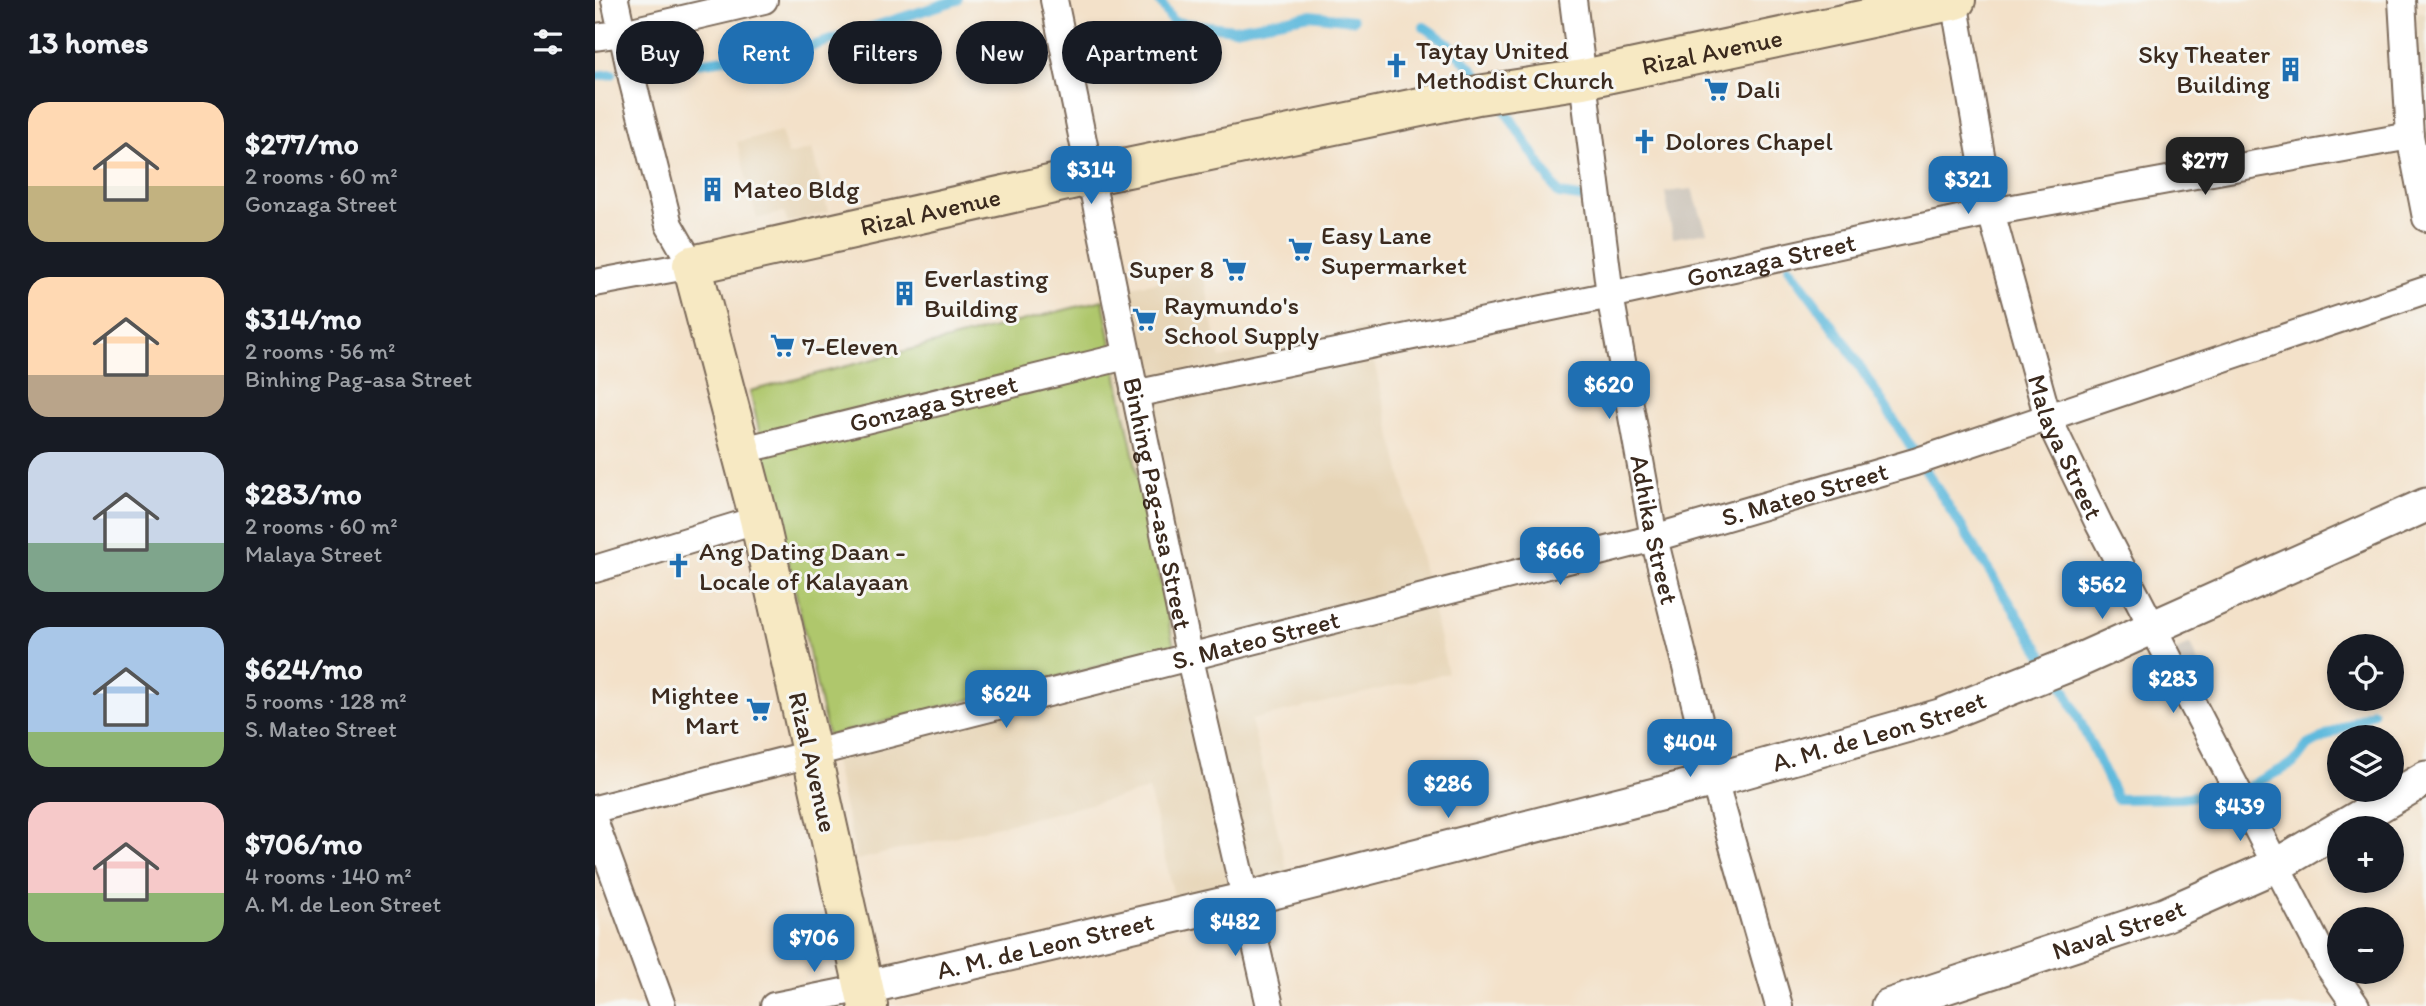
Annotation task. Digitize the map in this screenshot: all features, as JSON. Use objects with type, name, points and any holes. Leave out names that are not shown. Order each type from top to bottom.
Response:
[{"type":"main road","name":"Rizal Avenue","points":[[865,997],[743,450],[692,265],[1089,176],[1493,93],[1583,79],[1955,0]]},
{"type":"street","points":[[615,0],[620,21]]},
{"type":"street","points":[[674,21],[764,0]]},
{"type":"street","name":"Binhing Pag-asa Street","points":[[1054,0],[1189,659],[1269,1006]]},
{"type":"street","name":"Adhika Street","points":[[1573,0],[1609,295],[1654,538],[1714,780],[1779,1006]]},
{"type":"street","name":"Malaya Street","points":[[1955,0],[1991,212],[2048,418],[2099,524],[2155,627],[2329,967],[2356,1006]]},
{"type":"street","points":[[2402,0],[2410,136],[2426,218]]},
{"type":"street","points":[[595,37],[616,34]]},
{"type":"street","points":[[595,283],[692,265],[670,225],[633,84]]},
{"type":"street","name":"Gonzaga Street","points":[[1134,394],[1991,212],[2410,136]]},
{"type":"street","points":[[2048,418],[2426,290]]},
{"type":"street","name":"Gonzaga Street","points":[[743,450],[1126,356]]},
{"type":"street","name":"S. Mateo Street","points":[[595,809],[1654,538],[1922,460],[2048,418]]},
{"type":"street","name":"A. M. de Leon Street","points":[[774,1006],[865,997],[1714,780],[1940,716],[2056,670],[2426,505]]},
{"type":"street","points":[[595,569],[759,519]]},
{"type":"street","name":"Naval Street","points":[[2361,816],[2426,778]]},
{"type":"street","points":[[595,823],[662,1006]]},
{"type":"street","name":"Naval Street","points":[[1888,1006],[2164,915],[2277,865],[2327,836]]},
{"type":"shaded area","points":[[2417,12],[2426,14],[2426,83],[2418,83]]},
{"type":"shaded area","points":[[781,131],[788,155],[812,149],[828,212],[787,223],[784,212],[757,219],[737,142]]},
{"type":"shaded area","points":[[1692,189],[1707,232],[1673,238],[1665,192]]},
{"type":"shaded area","points":[[1203,273],[1220,358],[1366,328],[1448,673],[1251,720],[1289,878],[1176,904],[1149,790],[857,860],[828,736],[861,727],[1118,381],[1101,293]]},
{"type":"shaded area","points":[[2190,644],[2208,686],[2194,692],[2175,652]]},
{"type":"green space","points":[[1103,300],[1174,647],[828,736],[750,391]]},
{"type":"waterway","points":[[704,62],[809,47],[957,0]]},
{"type":"waterway","points":[[1159,0],[1173,22],[1234,29],[1310,15],[1353,20]]},
{"type":"waterway","points":[[1424,27],[1449,44],[1484,82]]},
{"type":"waterway","points":[[595,76],[612,74]]},
{"type":"waterway","points":[[1501,104],[1559,194],[1586,198]]},
{"type":"waterway","points":[[1789,267],[1843,340],[2065,690],[2117,799],[2181,798],[2244,789],[2294,763],[2307,746],[2373,712]]},
{"type":"place","name":"Taytay United Methodist Church","points":[[1396,65]]},
{"type":"place","name":"Sky Theater Building","points":[[2290,69]]},
{"type":"place","name":"Dali","points":[[1716,89]]},
{"type":"place","name":"Dolores Chapel","points":[[1645,141]]},
{"type":"place","name":"Mateo Bldg","points":[[713,189]]},
{"type":"place","name":"Easy Lane Supermarket","points":[[1301,250]]},
{"type":"place","name":"Super 8","points":[[1234,269]]},
{"type":"place","name":"Everlasting Building","points":[[904,293]]},
{"type":"place","name":"Raymundo's School Supply","points":[[1144,320]]},
{"type":"place","name":"7-Eleven","points":[[782,346]]},
{"type":"place","name":"Ang Dating Daan - Locale of Kalayaan","points":[[679,566]]},
{"type":"place","name":"Mightee Mart","points":[[759,710]]}]
